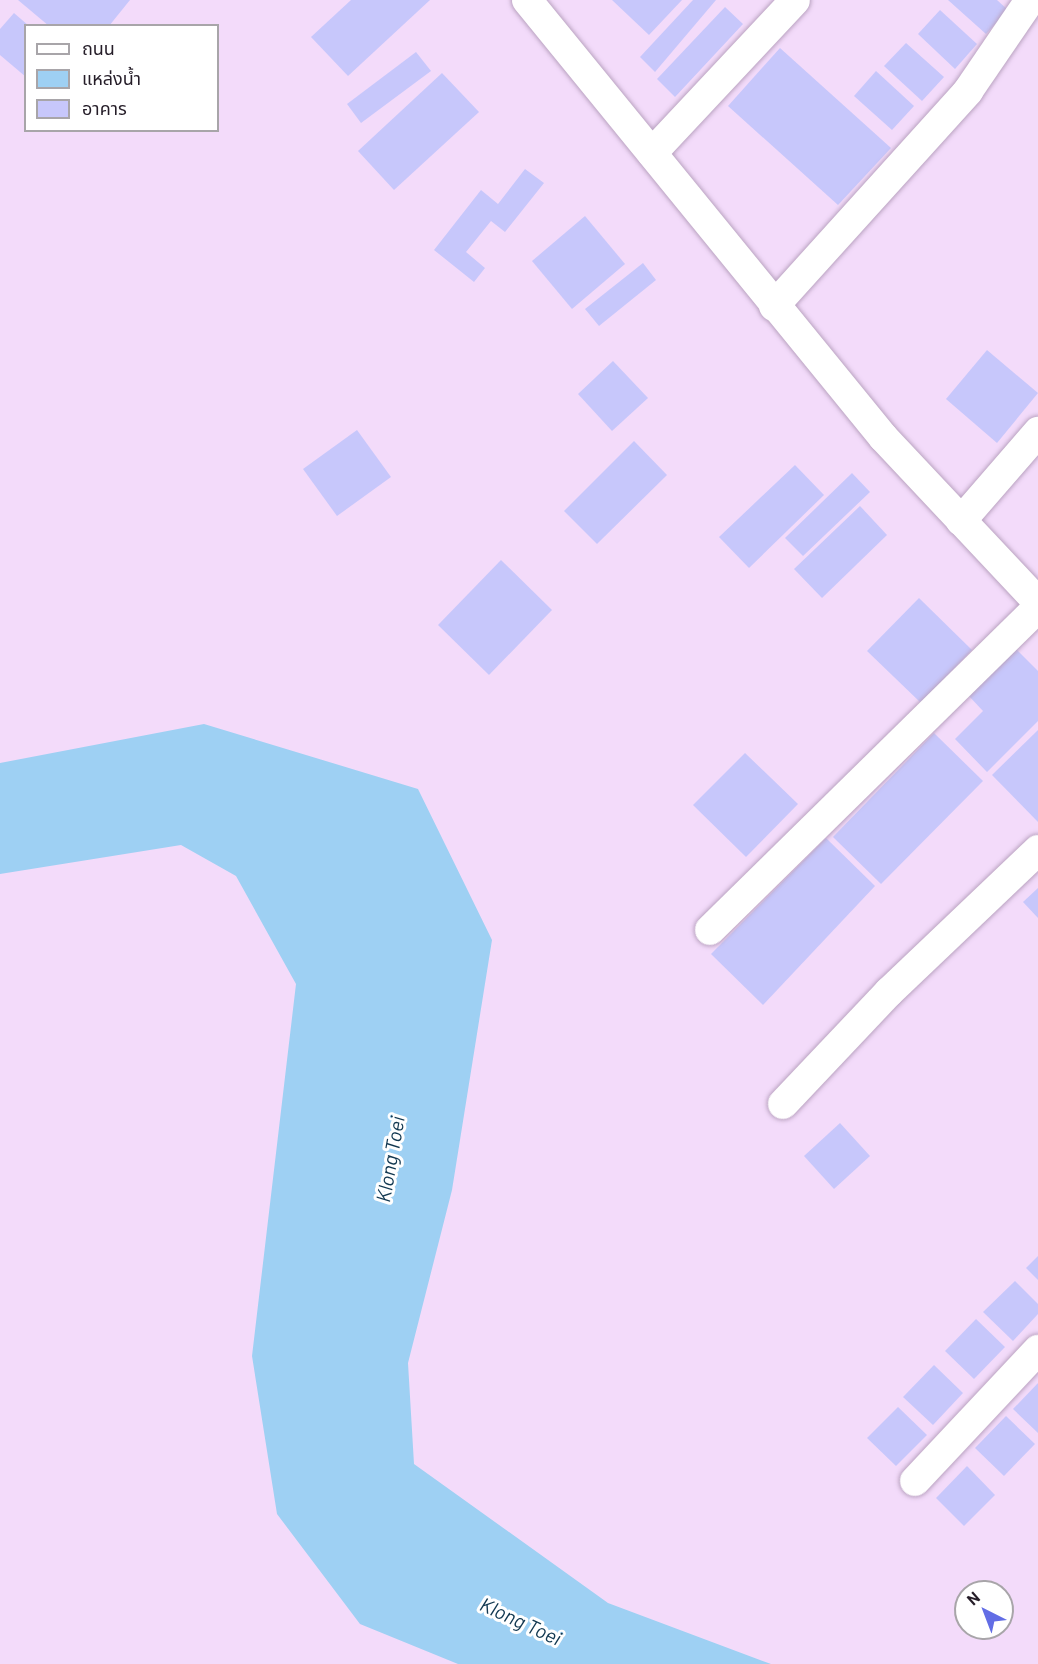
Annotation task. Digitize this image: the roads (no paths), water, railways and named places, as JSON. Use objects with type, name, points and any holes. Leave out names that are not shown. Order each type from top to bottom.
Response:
[{"type":"street","points":[[527,0],[774,306],[961,521],[1038,602]]},
{"type":"street","points":[[652,153],[795,0]]},
{"type":"street","points":[[774,306],[968,91],[1030,0]]},
{"type":"street","points":[[961,521],[1038,432]]},
{"type":"street","points":[[710,930],[1038,608]]},
{"type":"street","points":[[783,1104],[889,992],[1038,850]]},
{"type":"street","points":[[915,1481],[1038,1350]]},
{"type":"water","name":"Klong Toei","points":[[204,724],[418,789],[492,940],[452,1190],[408,1363],[414,1464],[608,1603],[771,1664],[458,1664],[360,1624],[277,1514],[252,1356],[296,984],[236,876],[181,845],[0,874],[0,763]]}]
